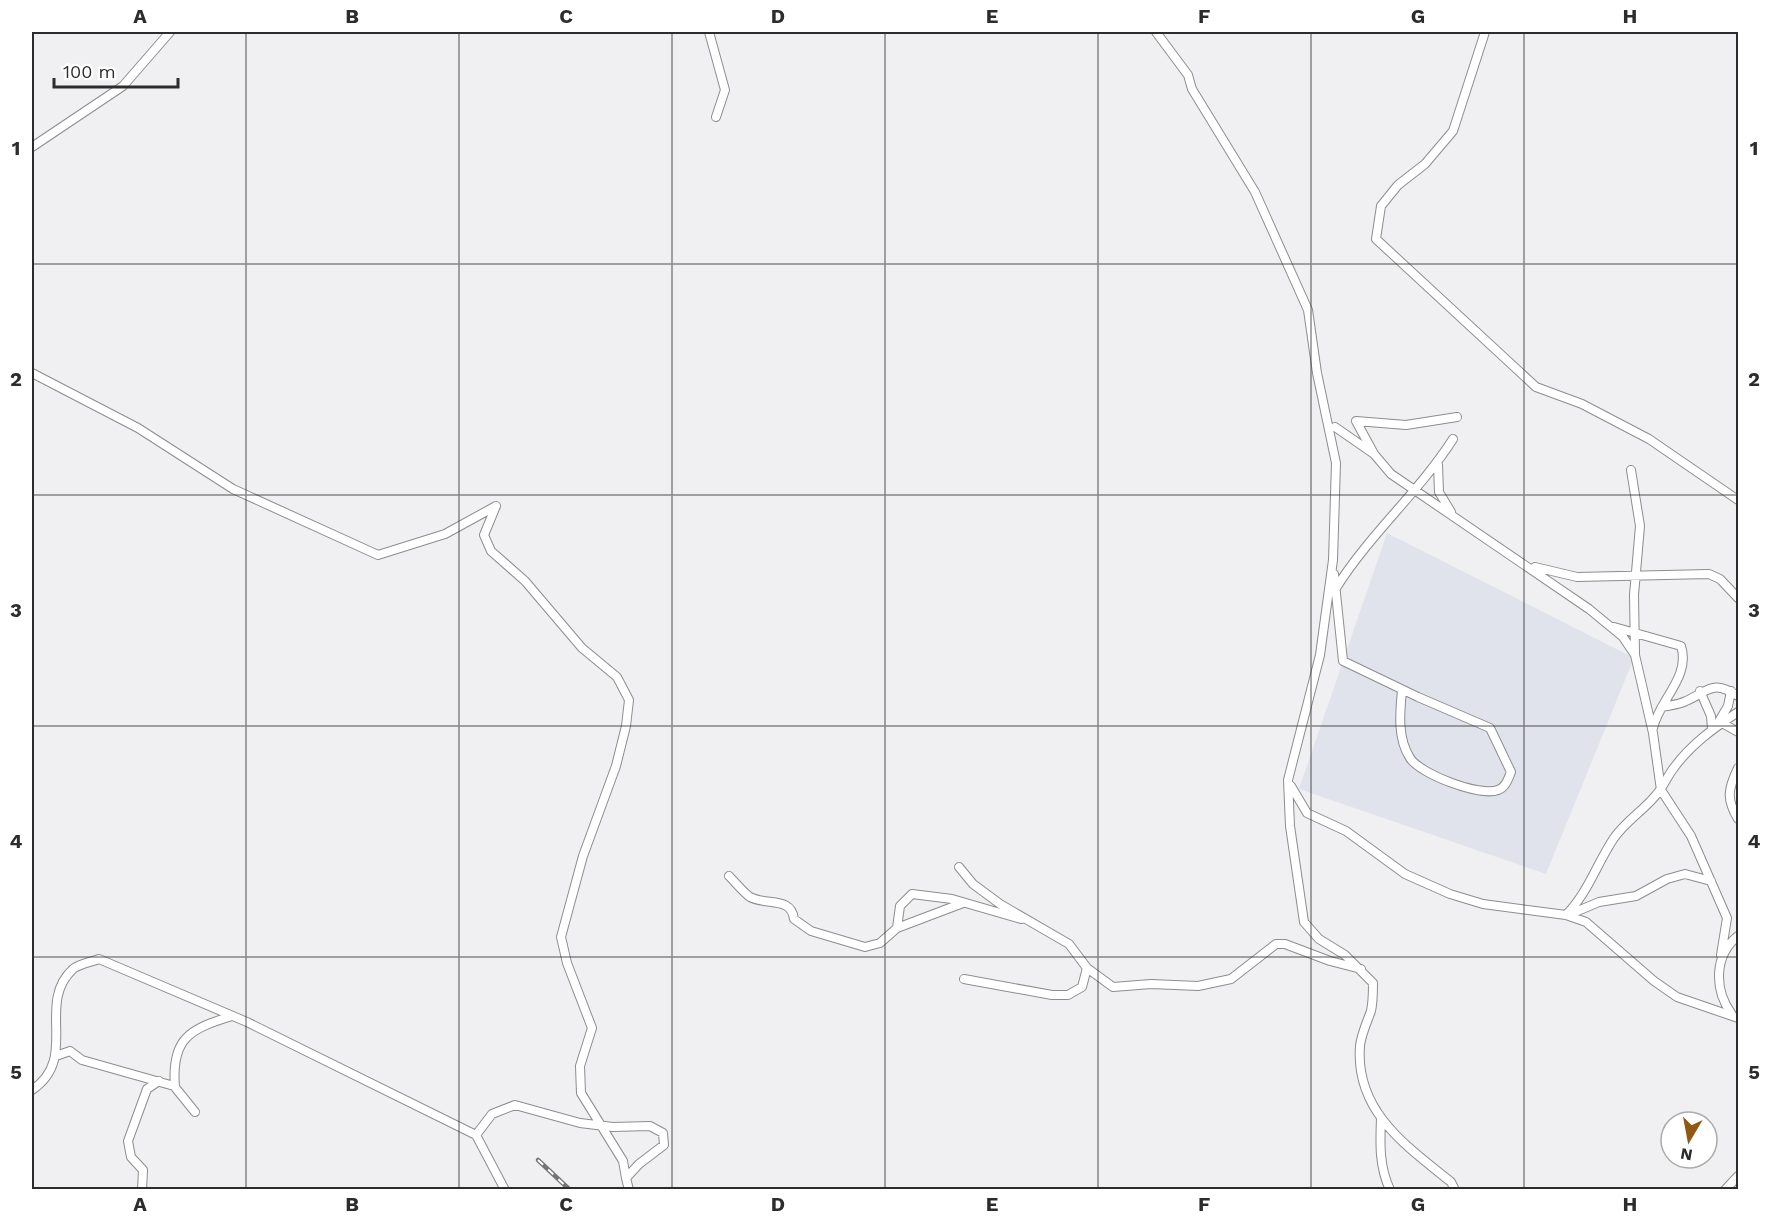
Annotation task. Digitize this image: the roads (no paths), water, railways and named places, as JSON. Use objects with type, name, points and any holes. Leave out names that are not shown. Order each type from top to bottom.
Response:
[{"type":"street","points":[[32,147],[123,86],[170,32]]},
{"type":"street","points":[[708,32],[725,90],[717,117]]},
{"type":"street","points":[[1156,32],[1188,75],[1192,89],[1255,192],[1308,310],[1317,373],[1336,462],[1333,560],[1320,655],[1288,780],[1290,826],[1304,922],[1319,939],[1346,954],[1374,983],[1372,1008],[1360,1044],[1359,1076],[1381,1118],[1395,1137],[1451,1182],[1455,1190]]},
{"type":"street","points":[[1485,32],[1452,130],[1425,165],[1398,185],[1381,206],[1376,239],[1536,387],[1582,404],[1649,439],[1738,500]]},
{"type":"street","points":[[32,373],[138,429],[233,489],[378,555],[445,534],[496,506],[484,535],[491,551],[525,581],[582,648],[617,676],[628,700],[626,726],[616,765],[583,856],[561,937],[567,963],[592,1028],[580,1066],[581,1093],[622,1161],[629,1190]]},
{"type":"street","points":[[1457,417],[1407,425],[1356,421],[1374,454],[1391,474],[1522,562],[1613,627],[1635,655]]},
{"type":"street","points":[[1335,427],[1374,454]]},
{"type":"street","points":[[1336,588],[1353,561],[1438,464],[1453,439]]},
{"type":"street","points":[[1438,464],[1439,492],[1455,518]]},
{"type":"street","points":[[1631,470],[1640,526],[1634,578],[1635,655],[1652,729],[1660,790],[1688,830],[1727,918],[1719,982],[1722,1000],[1735,1015]]},
{"type":"street","points":[[1333,560],[1343,661],[1402,690],[1490,728],[1511,772],[1506,784],[1498,790],[1489,791],[1458,785],[1424,771],[1410,759],[1402,740],[1402,690]]},
{"type":"street","points":[[1522,562],[1565,576],[1634,578],[1709,574],[1720,579],[1738,598]]},
{"type":"street","points":[[1613,627],[1681,646],[1684,655],[1681,671],[1652,729]]},
{"type":"street","points":[[1662,706],[1684,702],[1700,692],[1717,687],[1731,691],[1738,696]]},
{"type":"street","points":[[1716,726],[1726,711],[1731,691]]},
{"type":"street","points":[[1700,692],[1716,726],[1738,732]]},
{"type":"street","points":[[1566,915],[1582,897],[1616,836],[1660,790],[1673,768],[1716,726],[1738,712]]},
{"type":"street","points":[[1716,726],[1738,718]]},
{"type":"street","points":[[1738,768],[1729,787],[1728,795],[1730,805],[1738,819]]},
{"type":"street","points":[[1288,780],[1306,813],[1346,831],[1405,874],[1450,894],[1483,904],[1566,915],[1586,922],[1654,981],[1677,997],[1735,1015]]},
{"type":"street","points":[[959,867],[973,884],[1000,904],[1042,926],[1069,944],[1087,968],[1113,987],[1151,984],[1198,986],[1231,979],[1276,944],[1285,944],[1330,961],[1362,969]]},
{"type":"street","points":[[1566,915],[1599,902],[1636,896],[1684,874],[1711,881]]},
{"type":"street","points":[[729,876],[750,896],[764,902],[783,903],[793,912],[794,920],[811,931],[865,947],[880,943],[897,928],[964,902]]},
{"type":"street","points":[[897,928],[900,906],[912,894],[964,902],[1042,926]]},
{"type":"street","points":[[1721,955],[1738,936]]},
{"type":"street","points":[[32,1090],[46,1079],[56,1062],[56,1013],[60,989],[73,969],[99,959],[232,1016],[476,1135],[505,1190]]},
{"type":"street","points":[[964,980],[1052,996],[1068,995],[1082,987],[1087,968]]},
{"type":"street","points":[[175,1087],[173,1067],[177,1047],[188,1034],[232,1016]]},
{"type":"street","points":[[56,1056],[70,1051],[82,1060],[175,1087],[195,1112]]},
{"type":"street","points":[[142,1190],[143,1170],[131,1157],[128,1141],[147,1089],[159,1081]]},
{"type":"street","points":[[476,1135],[492,1114],[515,1105],[603,1127],[650,1126],[663,1133],[664,1145],[639,1164],[626,1178]]},
{"type":"street","points":[[1381,1118],[1382,1173],[1390,1190]]},
{"type":"street","points":[[1725,1190],[1738,1176]]},
{"type":"railway","points":[[538,1160],[570,1190]]}]
